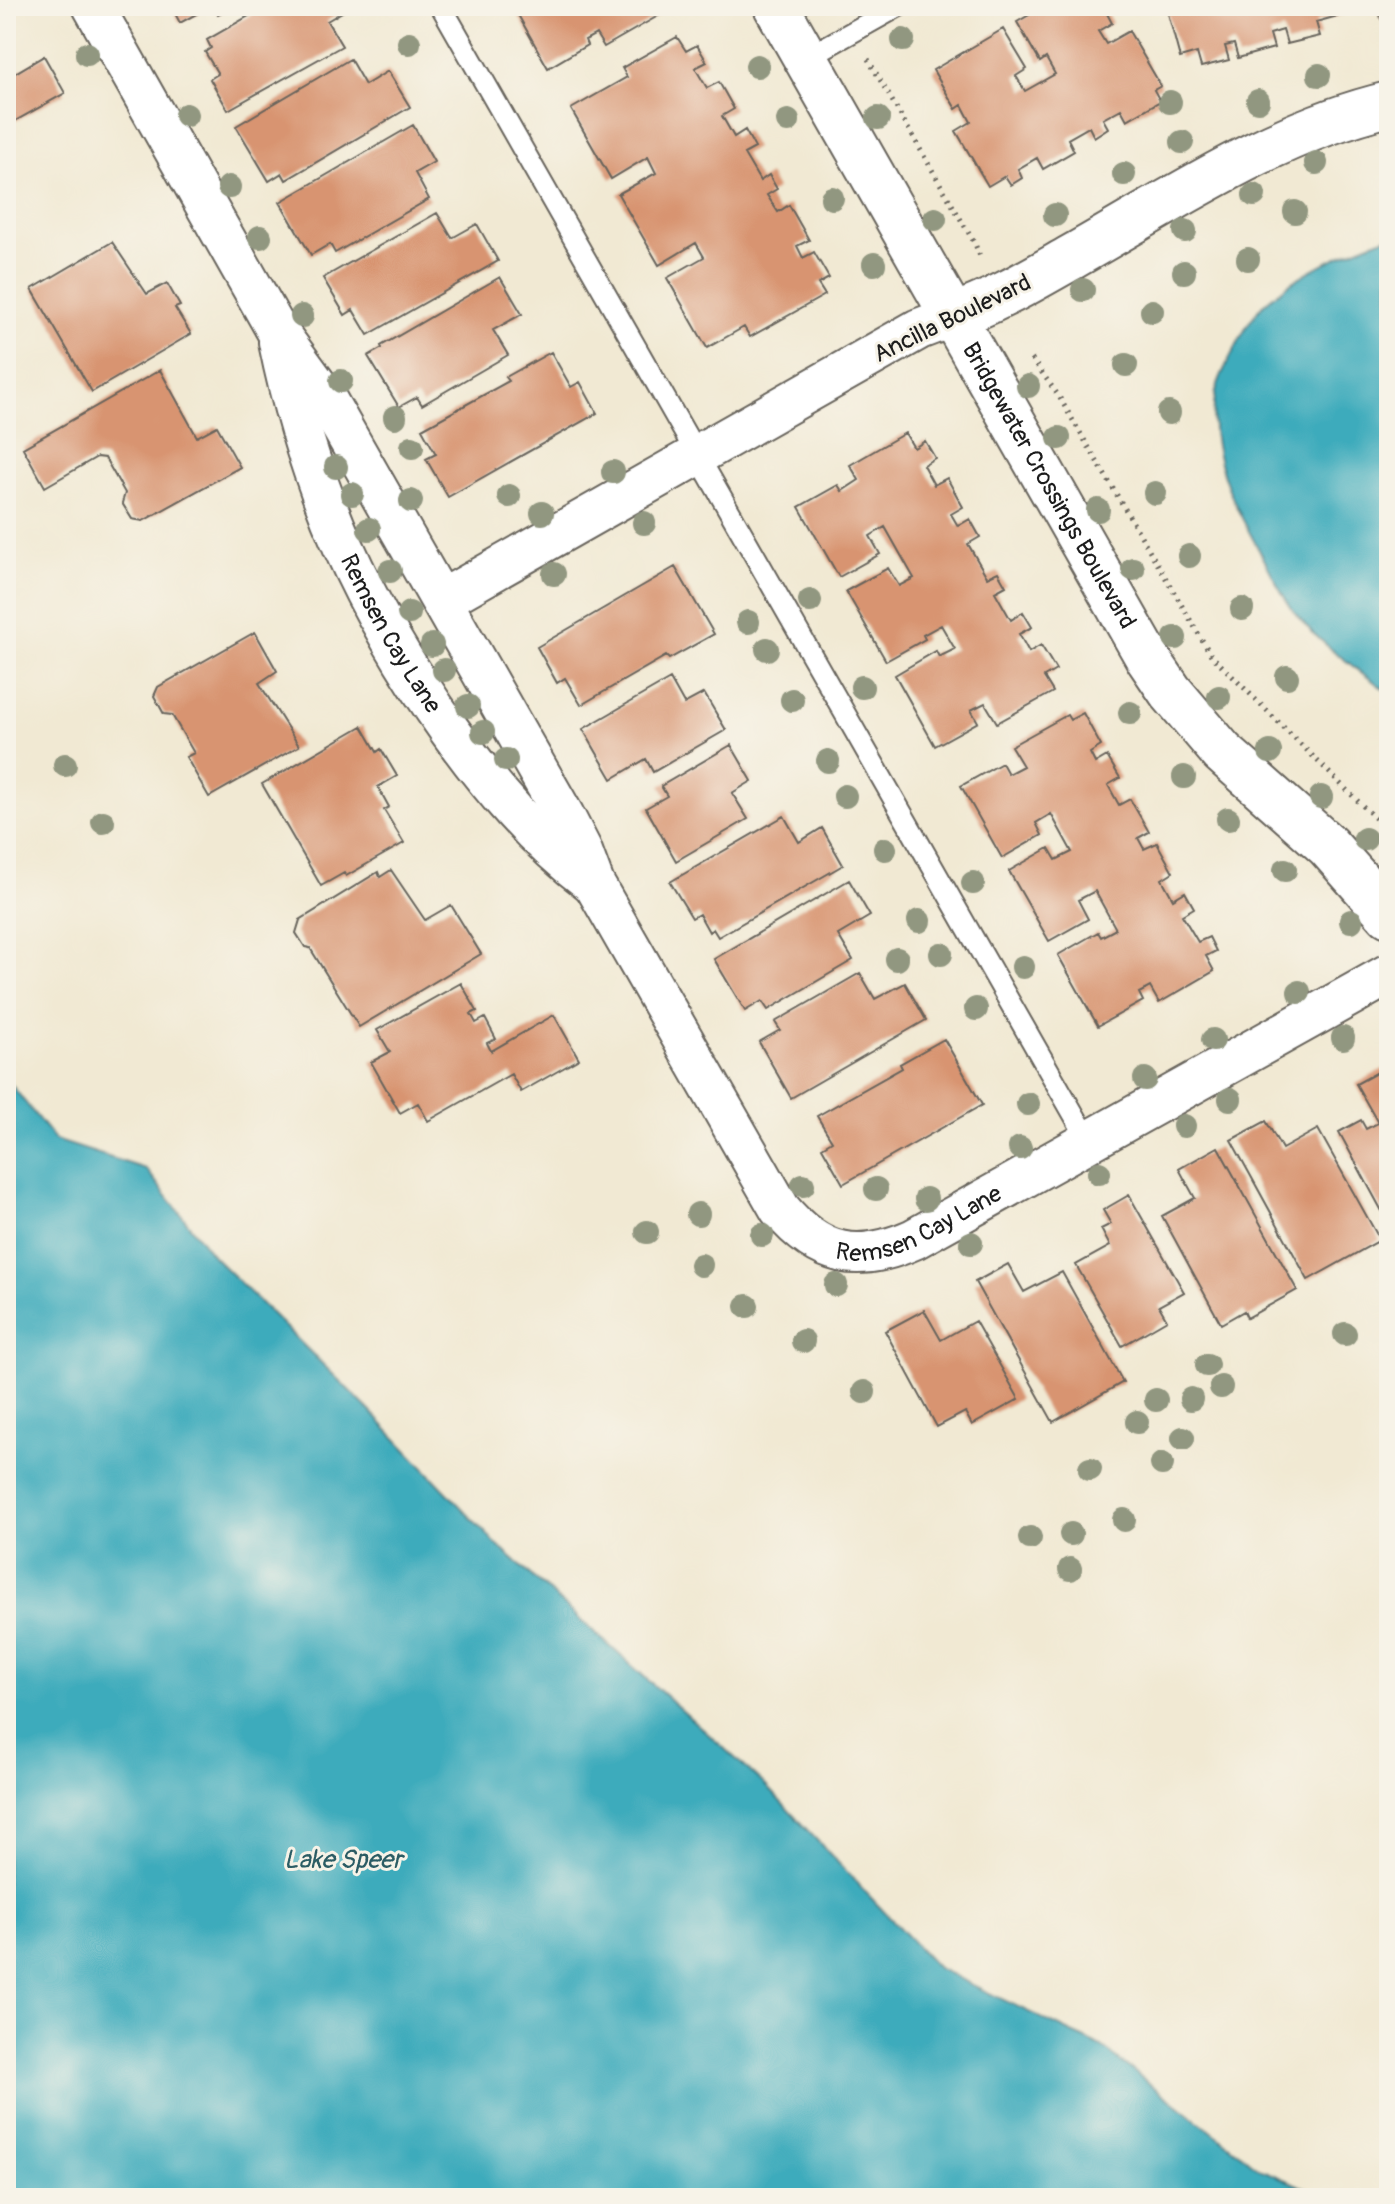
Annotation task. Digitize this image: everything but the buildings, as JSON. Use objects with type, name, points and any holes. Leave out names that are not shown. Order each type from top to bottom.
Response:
[{"type":"street","name":"Remsen Cay Lane","points":[[93,6],[277,331],[323,394],[442,600],[564,816],[594,884],[780,1209],[796,1228],[815,1243],[839,1252],[864,1254],[890,1250],[914,1239],[1389,974]]},
{"type":"street","name":"Bridgewater Crossings Boulevard","points":[[776,6],[1170,691],[1222,752],[1328,846],[1389,915]]},
{"type":"street","name":"Ancilla Boulevard","points":[[442,600],[919,329],[1000,297],[1261,152],[1336,119],[1389,104]]},
{"type":"street","name":"Remsen Cay Lane","points":[[277,331],[292,407],[322,495],[352,566],[386,633],[444,722],[502,798],[560,858],[594,884]]},
{"type":"lane","points":[[441,6],[1089,1141]]},
{"type":"lane","points":[[806,58],[899,6]]},
{"type":"path","points":[[852,32],[975,244],[1000,297]]},
{"type":"path","points":[[1029,356],[1058,395],[1211,655],[1389,832]]},
{"type":"water","points":[[1389,236],[1389,693],[1320,640],[1285,597],[1224,478],[1214,435],[1213,413],[1221,376],[1246,328],[1262,306],[1306,273]]},
{"type":"water","name":"Lake Speer","points":[[6,1078],[55,1140],[146,1169],[214,1257],[370,1411],[497,1545],[764,1784],[937,1968],[1102,2047],[1262,2170],[1329,2198],[6,2198]]}]
